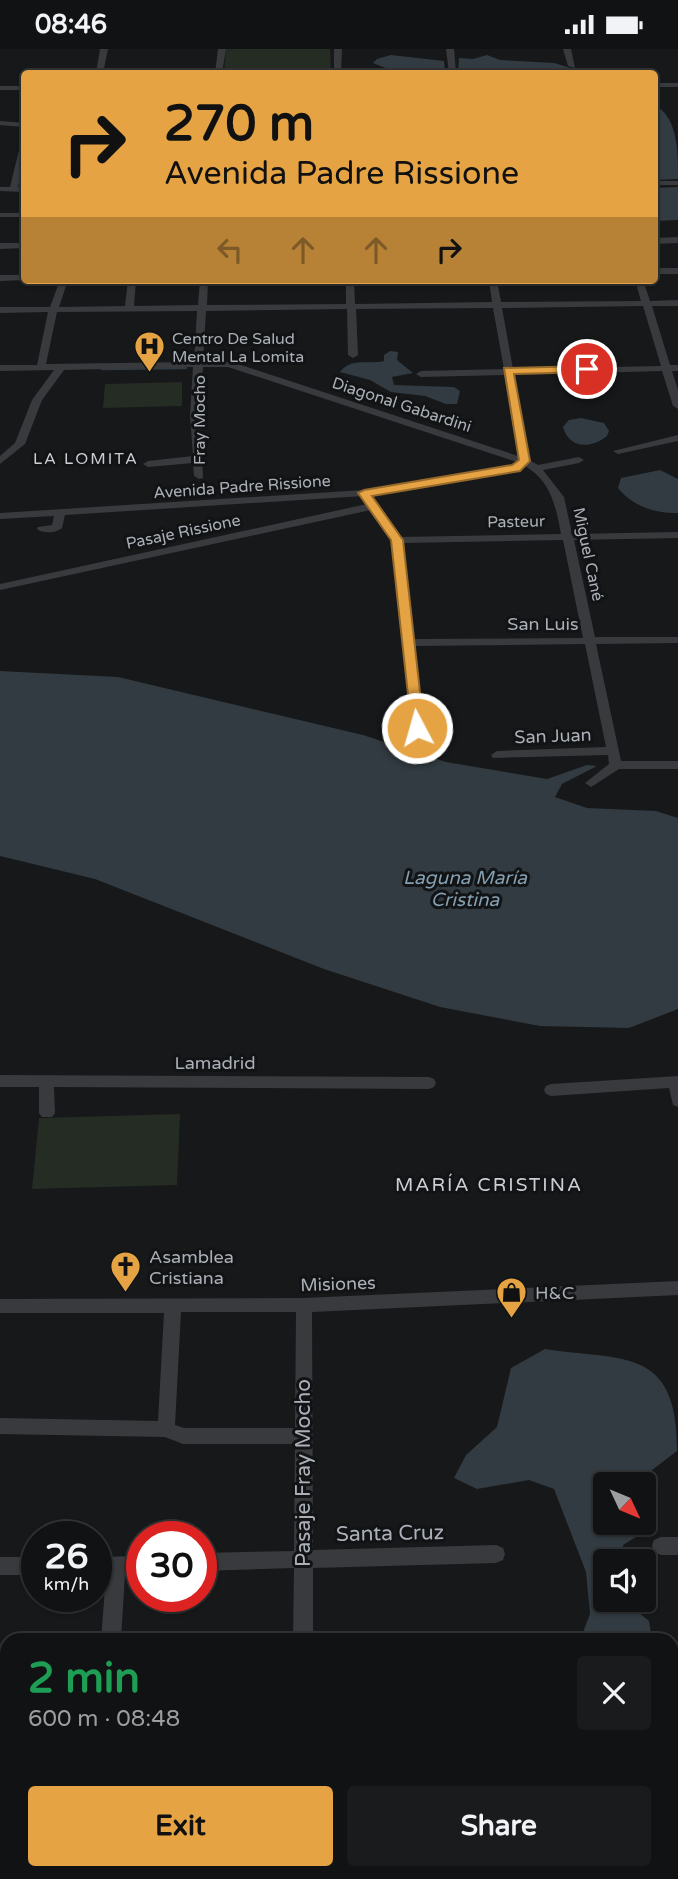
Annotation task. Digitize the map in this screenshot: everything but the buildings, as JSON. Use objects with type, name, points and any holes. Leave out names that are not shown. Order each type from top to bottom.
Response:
[{"type":"street","points":[[100,70],[104,49]]},
{"type":"street","points":[[219,70],[222,49]]},
{"type":"street","points":[[338,49],[338,70]]},
{"type":"street","points":[[450,49],[452,70]]},
{"type":"street","points":[[567,49],[572,66]]},
{"type":"street","points":[[658,85],[678,85]]},
{"type":"street","points":[[0,88],[21,88]]},
{"type":"street","points":[[0,123],[21,125]]},
{"type":"street","points":[[14,189],[21,159]]},
{"type":"street","points":[[658,183],[678,183]]},
{"type":"street","points":[[0,189],[21,190]]},
{"type":"street","points":[[0,215],[21,215]]},
{"type":"street","points":[[658,241],[678,240]]},
{"type":"street","points":[[0,246],[21,246]]},
{"type":"street","points":[[658,271],[678,271]]},
{"type":"street","points":[[0,278],[21,278]]},
{"type":"street","points":[[41,367],[53,310],[63,284]]},
{"type":"street","points":[[129,309],[132,284]]},
{"type":"street","name":"Fray Mocho","points":[[199,476],[195,415],[204,284]]},
{"type":"street","points":[[350,284],[353,355]]},
{"type":"street","points":[[494,284],[524,461]]},
{"type":"street","points":[[640,284],[678,405]]},
{"type":"street","points":[[0,310],[678,303]]},
{"type":"street","name":"Diagonal Gabardini","points":[[199,365],[229,364],[524,461]]},
{"type":"street","points":[[0,368],[199,365]]},
{"type":"street","points":[[0,461],[20,444],[37,400],[61,367]]},
{"type":"street","points":[[421,374],[678,368]]},
{"type":"street","points":[[618,451],[678,438]]},
{"type":"street","points":[[148,464],[198,459]]},
{"type":"street","points":[[536,468],[579,460]]},
{"type":"street","name":"Miguel Cané","points":[[524,461],[536,468],[559,497],[615,765]]},
{"type":"street","name":"Avenida Padre Rissione","points":[[0,516],[364,493],[516,468],[524,461]]},
{"type":"street","points":[[364,493],[397,540],[417,728]]},
{"type":"street","name":"Pasaje Rissione","points":[[0,587],[373,506]]},
{"type":"street","points":[[42,529],[57,528],[60,514]]},
{"type":"street","name":"Pasteur","points":[[397,540],[678,535]]},
{"type":"street","name":"San Luis","points":[[408,643],[678,640]]},
{"type":"street","name":"San Juan","points":[[497,755],[610,751]]},
{"type":"street","points":[[591,783],[615,765],[678,765]]},
{"type":"street","name":"Lamadrid","points":[[0,1081],[429,1083]]},
{"type":"street","points":[[46,1081],[47,1113]]},
{"type":"street","points":[[551,1090],[677,1082],[678,1101]]},
{"type":"street","name":"Misiones","points":[[0,1306],[304,1305],[678,1288]]},
{"type":"street","points":[[166,1429],[173,1304]]},
{"type":"street","name":"Pasaje Fray Mocho","points":[[303,1633],[304,1305]]},
{"type":"street","points":[[0,1426],[166,1429],[183,1436],[303,1436]]},
{"type":"street","name":"Santa Cruz","points":[[217,1561],[496,1554]]},
{"type":"street","points":[[0,1566],[21,1566]]},
{"type":"street","points":[[112,1566],[126,1566]]},
{"type":"street","points":[[111,1633],[116,1566]]},
{"type":"shaded area","points":[[226,49],[330,49],[331,70],[224,70]]},
{"type":"shaded area","points":[[182,382],[182,406],[103,408],[105,384]]},
{"type":"shaded area","points":[[180,1114],[177,1185],[32,1189],[39,1118]]},
{"type":"water","points":[[391,55],[444,61],[445,70],[389,70],[373,63]]},
{"type":"water","points":[[487,55],[500,60],[554,63],[577,70],[458,70],[459,58],[473,59]]},
{"type":"water","points":[[658,108],[668,117],[675,136],[678,179],[658,180]]},
{"type":"water","points":[[678,187],[678,220],[658,221],[658,188]]},
{"type":"water","points":[[390,351],[398,352],[397,360],[413,373],[392,377],[394,385],[454,387],[460,391],[457,404],[446,404],[425,396],[391,392],[370,380],[340,372],[344,367],[355,363],[384,361],[384,355]]},
{"type":"water","points":[[581,418],[604,423],[609,431],[607,436],[588,445],[570,440],[563,427],[569,420]]},
{"type":"water","points":[[660,470],[678,479],[678,513],[645,508],[630,500],[618,488],[621,478]]},
{"type":"water","name":"Laguna María Cristina","points":[[0,671],[118,677],[363,735],[446,762],[547,779],[587,765],[597,766],[562,784],[555,797],[587,808],[656,811],[678,818],[678,1009],[629,1028],[540,1026],[440,1007],[324,969],[95,879],[0,856]]},
{"type":"water","points":[[545,1349],[620,1359],[640,1365],[656,1375],[667,1392],[675,1417],[677,1451],[651,1472],[593,1472],[593,1535],[639,1535],[623,1545],[623,1549],[593,1549],[593,1612],[638,1612],[649,1621],[651,1633],[583,1633],[590,1614],[586,1572],[554,1489],[529,1480],[477,1489],[454,1478],[466,1455],[497,1427],[511,1368]]},
{"type":"waterway","points":[[102,369],[186,368]]},
{"type":"place","name":"Centro De Salud Mental La Lomita","points":[[149,374]]},
{"type":"place","name":"Asamblea Cristiana","points":[[126,1294]]},
{"type":"place","name":"H&C","points":[[512,1320]]},
{"type":"district","name":"LA LOMITA","points":[[86,458]]},
{"type":"district","name":"MARÍA CRISTINA","points":[[489,1184]]},
{"type":"route","points":[[417,728],[397,540],[364,493],[516,468],[524,461],[508,370],[587,369]]}]
